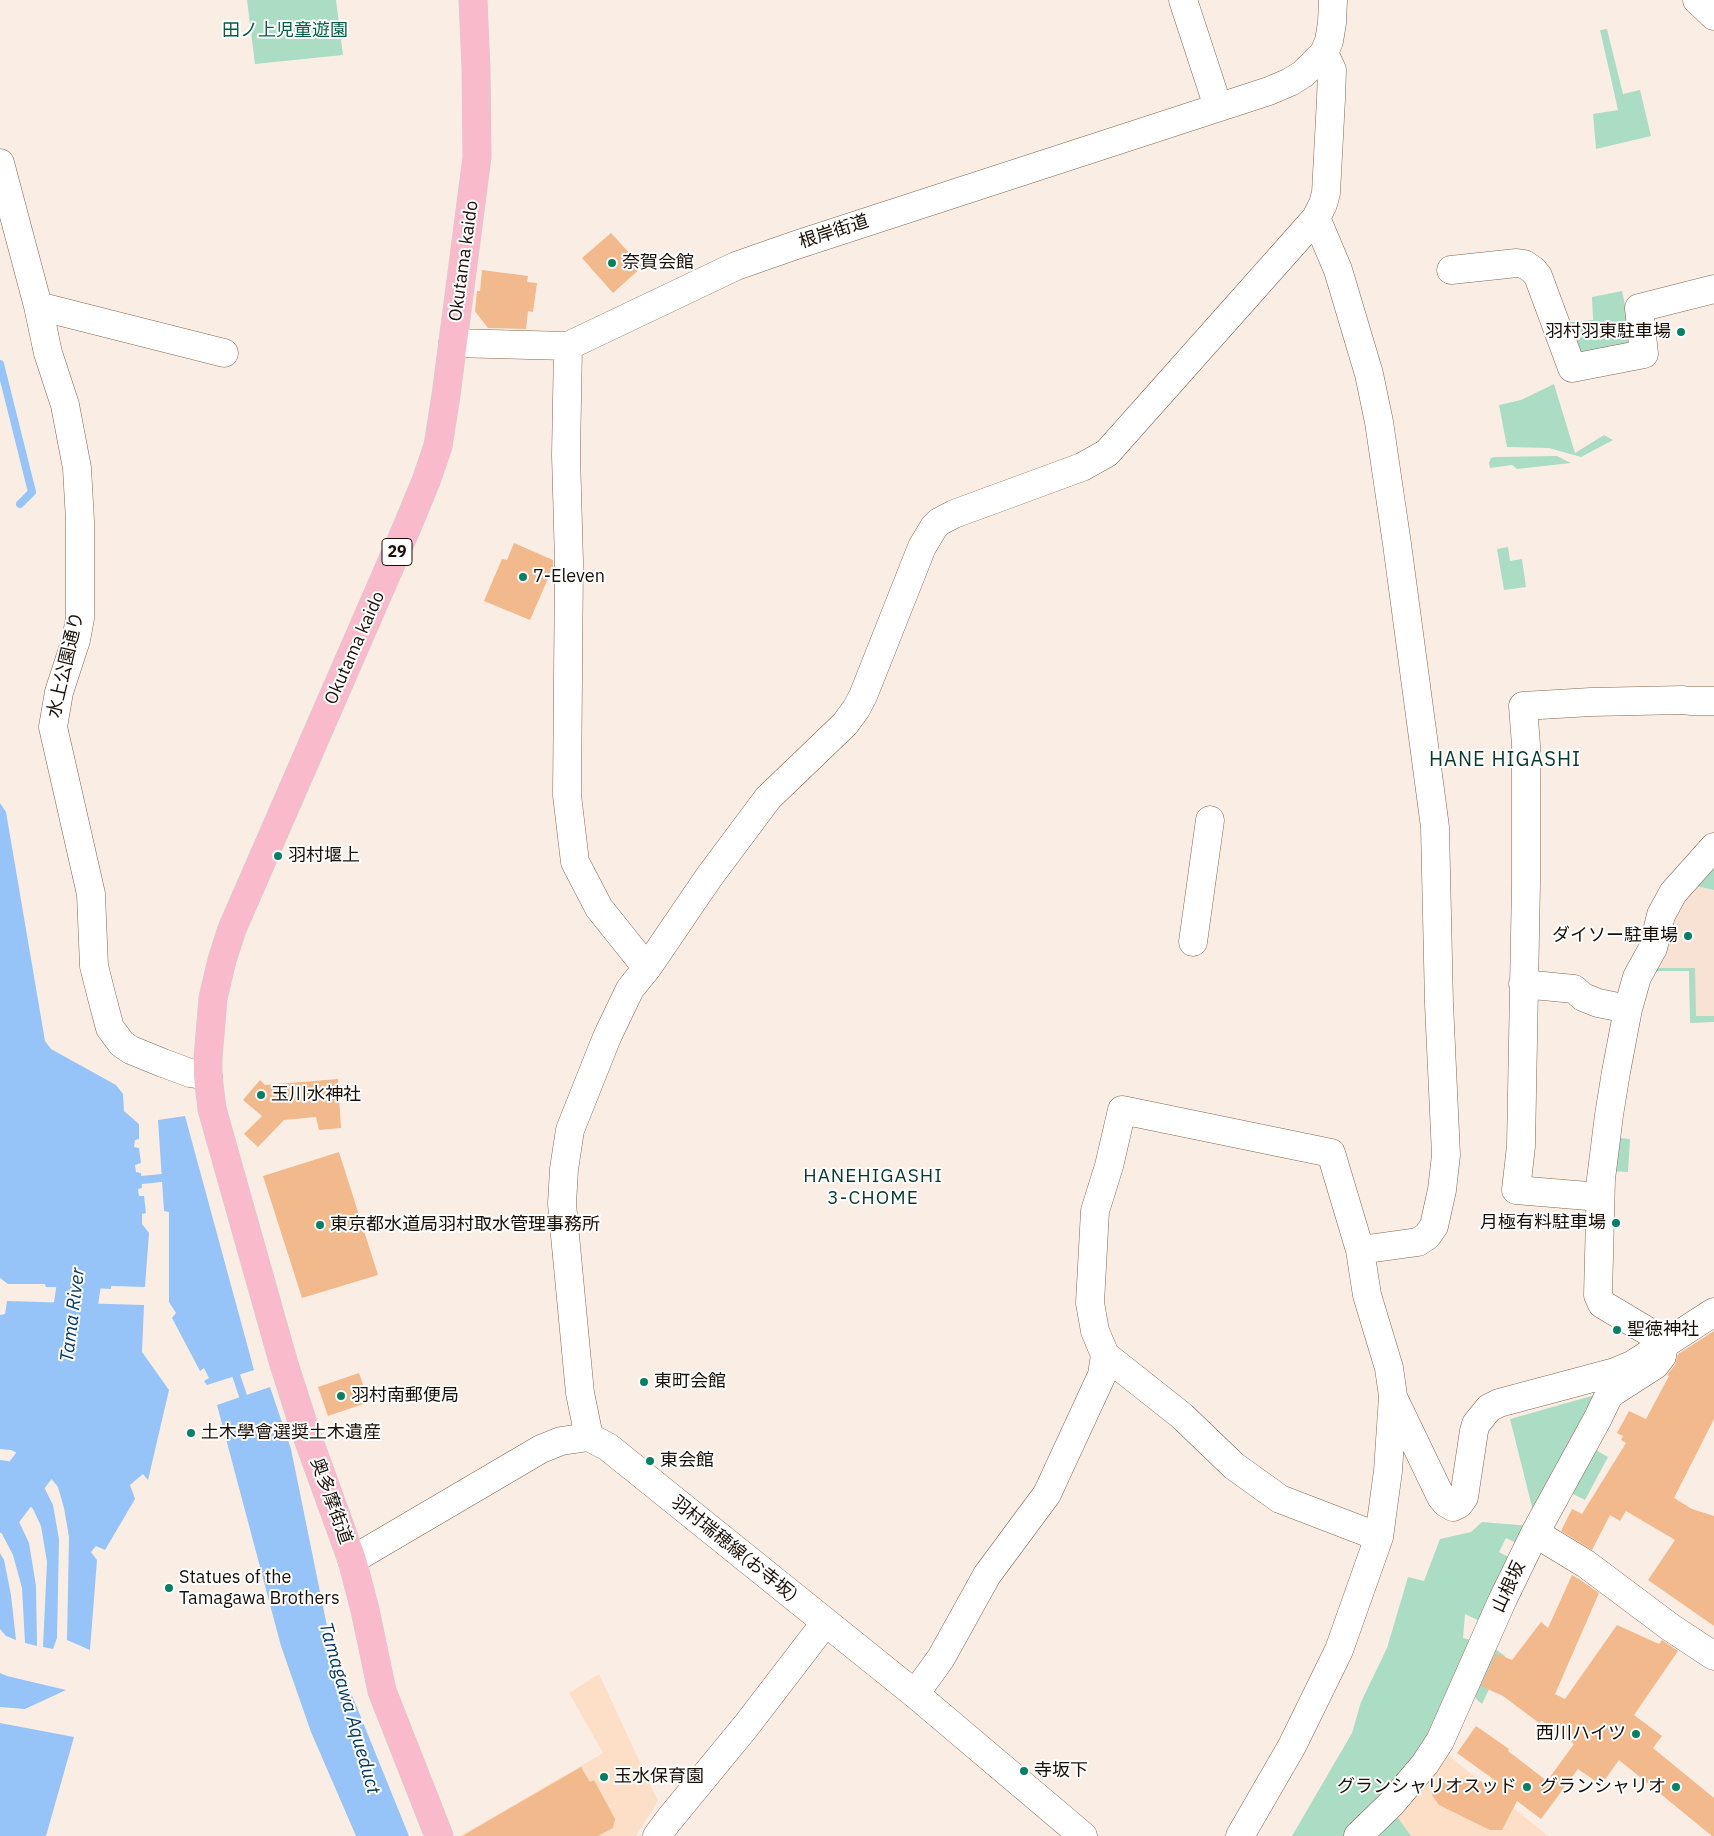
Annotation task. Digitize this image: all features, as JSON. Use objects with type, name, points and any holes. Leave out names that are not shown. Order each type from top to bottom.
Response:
[{"type":"main road","name":"Okutama kaido","points":[[208,1076],[211,1012],[224,953],[246,897],[426,481],[439,438],[454,343],[477,156],[473,0]]},
{"type":"main road","name":"奥多摩街道","points":[[208,1076],[212,1109],[283,1361],[306,1432],[352,1560],[365,1610],[382,1691],[439,1836]]},
{"type":"street","points":[[1184,0],[1218,107]]},
{"type":"street","points":[[352,1560],[541,1449],[561,1441],[589,1437],[580,1393],[567,1262],[562,1204],[564,1169],[570,1130],[607,1036],[630,989],[647,968],[709,877],[768,798],[845,724],[856,709],[864,696],[922,547],[934,527],[954,514],[1082,467],[1107,453],[1316,218],[1326,193],[1332,70],[1324,53],[1331,32],[1333,0]]},
{"type":"street","points":[[1697,0],[1714,16]]},
{"type":"street","name":"根岸街道","points":[[454,343],[568,346],[736,266],[796,244],[1269,92],[1304,74],[1324,53]]},
{"type":"street","name":"水上公園通り","points":[[0,163],[38,306],[48,353],[65,405],[77,468],[80,521],[80,618],[76,640],[59,692],[53,727],[91,894],[94,966],[110,1028],[122,1044],[163,1064],[190,1073],[208,1076]]},
{"type":"street","points":[[1316,218],[1338,270],[1369,374],[1379,422],[1398,544],[1435,827],[1439,1004],[1445,1134],[1444,1178],[1434,1226],[1427,1236],[1418,1242],[1360,1250]]},
{"type":"street","points":[[1451,270],[1517,263],[1524,264],[1533,270],[1538,276],[1572,368],[1644,354],[1638,308],[1714,289]]},
{"type":"street","points":[[38,306],[224,353]]},
{"type":"street","points":[[568,346],[566,455],[569,562],[567,795],[575,862],[599,908],[647,968]]},
{"type":"street","points":[[1600,1197],[1516,1190],[1521,1146],[1526,883],[1526,765],[1523,706],[1591,702],[1714,701]]},
{"type":"street","points":[[1193,942],[1210,820]]},
{"type":"street","points":[[1664,1344],[1649,1332],[1602,1304],[1598,1295],[1601,1179],[1609,1114],[1628,1009],[1637,977],[1653,948],[1661,915],[1667,903],[1680,883],[1714,847]]},
{"type":"street","points":[[1523,984],[1574,989],[1584,997],[1598,1003],[1628,1009]]},
{"type":"street","points":[[1240,1836],[1292,1746],[1339,1650],[1379,1537],[1388,1471],[1393,1396],[1389,1368],[1367,1295],[1360,1250],[1331,1154],[1122,1110],[1095,1211],[1090,1302],[1095,1330],[1105,1355],[1182,1416],[1234,1466],[1280,1499],[1379,1537]]},
{"type":"street","points":[[1393,1396],[1441,1497],[1453,1507],[1464,1498],[1474,1431],[1476,1424],[1489,1408],[1499,1403],[1615,1372],[1632,1365],[1714,1312]]},
{"type":"street","name":"山根坂","points":[[1358,1836],[1391,1804],[1425,1764],[1440,1741],[1535,1532],[1608,1397],[1655,1365],[1662,1356],[1664,1344]]},
{"type":"street","points":[[915,1694],[941,1658],[987,1575],[1051,1488],[1102,1375],[1105,1355]]},
{"type":"street","name":"羽村瑞穂線(お寺坂)","points":[[589,1437],[608,1447],[915,1694],[1078,1835]]},
{"type":"street","points":[[1535,1532],[1586,1564],[1670,1627],[1714,1656]]},
{"type":"street","points":[[657,1836],[668,1820],[746,1726],[825,1623]]},
{"type":"shaded area","name":"ダイソー駐車場","points":[[1687,884],[1714,890],[1714,1022],[1690,1023],[1689,971],[1648,971]]},
{"type":"shaded area","name":"玉水保育園","points":[[599,1674],[658,1801],[636,1836],[460,1836],[603,1753],[569,1693]]},
{"type":"shaded area","points":[[1443,1751],[1548,1836],[1411,1836],[1394,1812]]},
{"type":"green space","name":"田ノ上児童遊園","points":[[247,0],[336,0],[343,55],[255,64]]},
{"type":"green space","points":[[1607,29],[1623,94],[1640,90],[1651,136],[1596,149],[1593,114],[1618,110],[1600,30]]},
{"type":"green space","points":[[1622,291],[1625,305],[1629,311],[1635,347],[1580,360],[1562,323],[1593,320],[1592,297]]},
{"type":"green space","points":[[1554,384],[1575,453],[1604,435],[1613,440],[1581,457],[1549,448],[1507,447],[1499,405],[1521,400]]},
{"type":"green space","points":[[1557,456],[1571,463],[1517,469],[1512,465],[1490,468],[1489,463],[1491,458],[1495,457]]},
{"type":"green space","points":[[1508,547],[1510,561],[1522,559],[1526,587],[1504,590],[1497,549]]},
{"type":"green space","points":[[1714,855],[1714,890],[1687,884]]},
{"type":"green space","points":[[1656,968],[1695,968],[1696,1016],[1714,1016],[1714,1022],[1690,1023],[1689,971],[1648,971]]},
{"type":"green space","points":[[1610,1137],[1630,1139],[1628,1172],[1606,1171]]},
{"type":"green space","points":[[1602,1393],[1535,1519],[1510,1419]]},
{"type":"green space","points":[[1589,1446],[1608,1457],[1585,1500],[1565,1490]]},
{"type":"green space","points":[[1482,1522],[1532,1526],[1486,1624],[1465,1614],[1463,1638],[1477,1641],[1431,1742],[1353,1831],[1343,1836],[1292,1836],[1352,1733],[1361,1702],[1387,1648],[1408,1577],[1424,1581],[1440,1539],[1471,1532]],"holes":[[[1506,1538],[1520,1545],[1513,1559],[1499,1552]]]},
{"type":"green space","points":[[1490,1645],[1505,1656],[1482,1704],[1476,1699],[1474,1688]]},
{"type":"green space","points":[[1394,1812],[1411,1836],[1372,1836]]},
{"type":"water","points":[[0,803],[6,812],[45,1041],[51,1049],[116,1085],[123,1094],[124,1111],[139,1124],[139,1139],[135,1140],[134,1147],[139,1148],[141,1163],[135,1165],[136,1172],[141,1173],[142,1188],[138,1189],[139,1196],[144,1196],[146,1213],[142,1214],[142,1224],[149,1233],[145,1287],[111,1286],[111,1289],[94,1288],[94,1285],[63,1284],[62,1287],[46,1287],[45,1284],[8,1284],[0,1278]]},
{"type":"water","points":[[185,1116],[254,1370],[207,1385],[204,1381],[209,1378],[204,1368],[200,1371],[172,1318],[176,1313],[169,1302],[169,1212],[164,1211],[158,1120]]},
{"type":"water","points":[[7,1301],[144,1305],[142,1352],[169,1390],[148,1480],[143,1474],[130,1485],[135,1499],[105,1550],[96,1546],[91,1552],[97,1560],[90,1650],[67,1640],[69,1537],[58,1487],[45,1471],[30,1459],[11,1450],[0,1449],[0,1315],[5,1314]]},
{"type":"water","points":[[270,1387],[291,1449],[330,1641],[409,1836],[356,1836],[311,1732],[281,1646],[217,1405]]},
{"type":"water","points":[[0,1460],[8,1461],[31,1475],[44,1487],[53,1505],[59,1539],[57,1638],[53,1649],[43,1647],[47,1562],[41,1526],[33,1509],[18,1493],[0,1482]]},
{"type":"water","points":[[0,1502],[15,1513],[29,1543],[36,1586],[37,1646],[25,1643],[22,1588],[13,1555],[0,1530]]},
{"type":"water","points":[[0,1553],[4,1560],[11,1595],[16,1640],[6,1636],[0,1629]]},
{"type":"water","points":[[0,1673],[66,1690],[25,1709],[0,1707]]},
{"type":"water","points":[[0,1723],[74,1737],[46,1836],[0,1836]]},
{"type":"building","name":"奈賀会館","points":[[611,233],[642,267],[613,293],[582,258]]},
{"type":"building","points":[[482,270],[528,276],[527,282],[537,283],[533,312],[528,311],[526,329],[488,328],[477,314],[475,311],[477,291],[480,291]]},
{"type":"building","points":[[514,543],[553,560],[553,567],[530,620],[484,601],[502,559],[507,560]]},
{"type":"building","points":[[338,1079],[341,1128],[319,1130],[316,1117],[284,1120],[258,1147],[244,1134],[262,1116],[243,1100],[260,1080],[265,1085]]},
{"type":"building","name":"東京都水道局羽村取水管理事務所","points":[[339,1152],[378,1275],[302,1298],[263,1176]]},
{"type":"building","points":[[1714,1331],[1714,1419],[1674,1498],[1692,1509],[1714,1516],[1714,1626],[1648,1580],[1675,1540],[1626,1511],[1620,1521],[1610,1515],[1592,1550],[1561,1531],[1572,1509],[1582,1514],[1626,1443],[1621,1440],[1623,1436],[1617,1433],[1629,1411],[1646,1419],[1669,1376],[1667,1375],[1675,1365],[1678,1354]]},
{"type":"building","points":[[359,1373],[369,1402],[328,1416],[318,1387]]},
{"type":"building","points":[[1572,1575],[1599,1593],[1555,1694],[1565,1699],[1617,1625],[1659,1644],[1662,1640],[1678,1651],[1634,1715],[1662,1736],[1653,1748],[1714,1798],[1714,1836],[1619,1760],[1601,1785],[1578,1769],[1541,1819],[1517,1801],[1502,1830],[1490,1830],[1439,1805],[1432,1795],[1438,1783],[1496,1781],[1457,1753],[1476,1726],[1509,1749],[1508,1751],[1547,1781],[1574,1744],[1542,1721],[1539,1723],[1503,1696],[1481,1686],[1496,1653],[1512,1660],[1541,1622],[1548,1628]]},
{"type":"building","points":[[581,1767],[590,1782],[594,1780],[615,1819],[613,1828],[598,1836],[462,1836]]},
{"type":"waterway","points":[[0,364],[32,492],[20,504]]},
{"type":"waterway","name":"Tamagawa Aqueduct","points":[[132,1181],[171,1177]]},
{"type":"waterway","name":"Tama River","points":[[0,1511],[48,1447],[60,1409],[82,1264],[63,1230]]},
{"type":"waterway","name":"Tamagawa Aqueduct","points":[[233,1366],[246,1405]]},
{"type":"place","name":"奈賀会館","points":[[612,263]]},
{"type":"place","name":"羽村羽東駐車場","points":[[1681,332]]},
{"type":"place","name":"7-Eleven","points":[[523,577]]},
{"type":"place","name":"羽村堰上","points":[[278,856]]},
{"type":"place","name":"ダイソー駐車場","points":[[1688,936]]},
{"type":"place","name":"玉川水神社","points":[[261,1095]]},
{"type":"place","name":"月極有料駐車場","points":[[1616,1223]]},
{"type":"place","name":"東京都水道局羽村取水管理事務所","points":[[320,1225]]},
{"type":"place","name":"聖徳神社","points":[[1617,1330]]},
{"type":"place","name":"東町会館","points":[[644,1382]]},
{"type":"place","name":"羽村南郵便局","points":[[341,1396]]},
{"type":"place","name":"土木學會選奨土木遺産","points":[[191,1433]]},
{"type":"place","name":"東会館","points":[[650,1461]]},
{"type":"place","name":"Statues of the Tamagawa Brothers","points":[[169,1588]]},
{"type":"place","name":"西川ハイツ","points":[[1636,1734]]},
{"type":"place","name":"寺坂下","points":[[1024,1771]]},
{"type":"place","name":"玉水保育園","points":[[604,1777]]},
{"type":"place","name":"グランシャリオスッド","points":[[1527,1787]]},
{"type":"place","name":"グランシャリオ","points":[[1676,1787]]},
{"type":"district","name":"HANE HIGASHI","points":[[1505,760]]},
{"type":"district","name":"HANEHIGASHI 3-CHOME","points":[[873,1188]]}]
